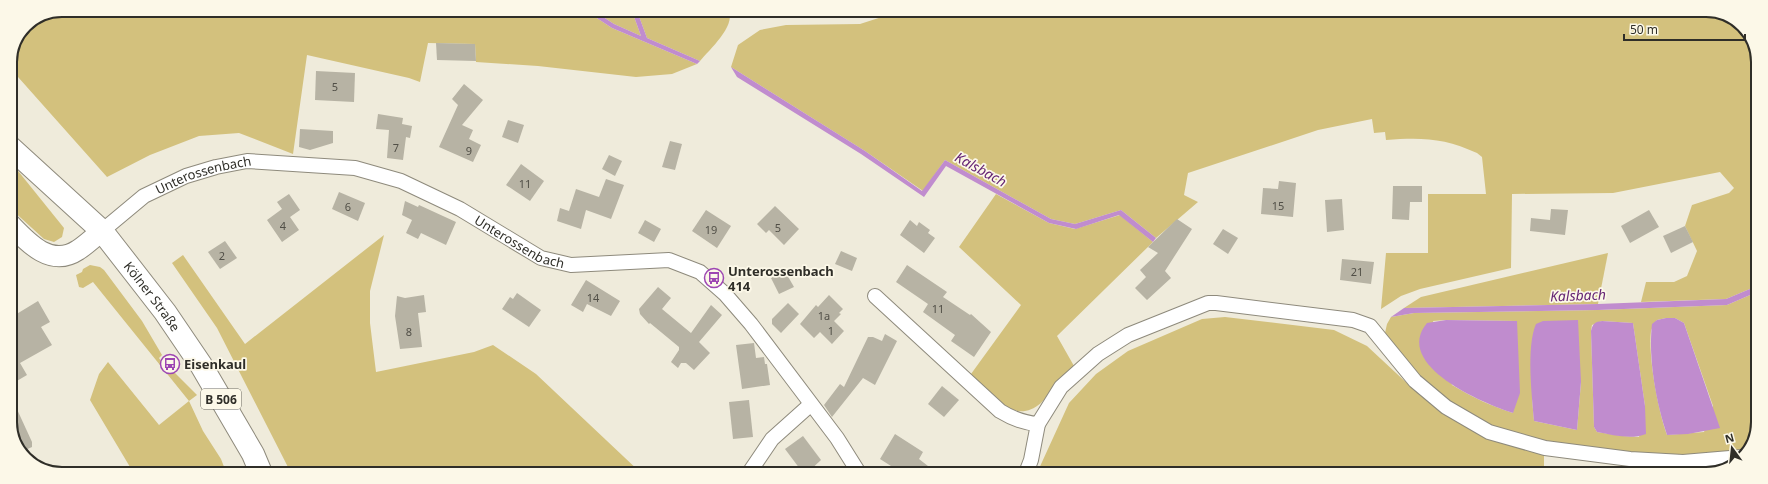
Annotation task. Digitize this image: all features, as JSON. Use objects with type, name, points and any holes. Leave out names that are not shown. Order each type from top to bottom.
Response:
[{"type":"main road","name":"Kölner Straße","points":[[17,153],[102,231],[177,328],[201,365],[253,454],[259,467]]},
{"type":"street","name":"Unterossenbach","points":[[102,231],[144,196],[186,176],[216,167],[247,161],[355,168],[416,187],[460,209],[541,258],[572,265],[669,260],[700,272],[726,294],[751,324],[810,404]]},
{"type":"street","points":[[17,230],[41,252],[56,257],[65,257],[78,250],[102,231]]},
{"type":"street","points":[[875,296],[1000,411],[1011,418],[1025,423],[1038,424]]},
{"type":"street","points":[[1028,467],[1038,424],[1061,387],[1098,354],[1128,335],[1208,303],[1353,320],[1370,326],[1415,381],[1446,408],[1489,432],[1545,448],[1630,459],[1683,462],[1733,458]]},
{"type":"street","points":[[753,467],[772,439],[810,404],[837,438],[855,467]]},
{"type":"shaded area","points":[[62,17],[595,17],[612,28],[697,64],[672,74],[636,77],[538,66],[476,62],[475,44],[428,43],[420,82],[409,78],[307,55],[293,154],[239,133],[199,136],[150,155],[107,177],[17,76],[17,62],[20,45],[30,30],[45,20]]},
{"type":"shaded area","points":[[595,17],[603,17],[614,24],[641,36],[634,17],[639,17],[647,38],[700,61],[697,64],[612,28]]},
{"type":"shaded area","points":[[603,17],[634,17],[641,36],[614,24]]},
{"type":"shaded area","points":[[639,17],[730,17],[725,31],[700,61],[647,38]]},
{"type":"shaded area","points":[[882,17],[1712,17],[1726,22],[1736,28],[1748,45],[1751,59],[1751,289],[1726,299],[1641,302],[1646,282],[1674,282],[1687,276],[1697,251],[1685,226],[1692,205],[1729,193],[1734,188],[1720,172],[1613,193],[1512,194],[1511,268],[1420,289],[1401,296],[1381,309],[1386,253],[1428,253],[1428,194],[1486,194],[1482,157],[1477,153],[1454,144],[1433,140],[1386,140],[1385,132],[1374,133],[1372,119],[1318,130],[1188,173],[1184,195],[1198,202],[1156,238],[1121,210],[1075,224],[1051,219],[945,160],[923,191],[865,151],[731,67],[738,45],[760,30],[786,25],[860,24]]},
{"type":"shaded area","points":[[731,67],[865,151],[922,191],[945,160],[1051,219],[1075,224],[1121,210],[1156,238],[1153,242],[1119,215],[1076,229],[1049,223],[946,166],[924,197],[861,154],[737,77]]},
{"type":"shaded area","points":[[17,170],[64,228],[62,237],[54,242],[44,239],[17,214]]},
{"type":"shaded area","points":[[996,194],[1049,223],[1075,229],[1120,215],[1153,242],[1057,336],[1074,366],[1056,383],[1041,403],[1031,409],[1021,411],[1003,405],[971,374],[1021,305],[959,247]]},
{"type":"shaded area","points":[[384,235],[370,291],[370,323],[376,372],[474,352],[493,345],[536,374],[635,467],[288,467],[217,328],[172,263],[183,255],[245,344]]},
{"type":"shaded area","points":[[1608,253],[1598,304],[1404,308],[1421,297]]},
{"type":"shaded area","points":[[90,265],[100,267],[104,270],[142,321],[162,355],[159,358],[163,364],[168,362],[175,373],[197,395],[189,401],[93,282],[83,288],[79,287],[76,275]]},
{"type":"shaded area","points":[[1751,289],[1751,295],[1727,305],[1598,310],[1414,313],[1391,317],[1404,308],[1598,304],[1726,299]]},
{"type":"shaded area","points":[[1751,295],[1751,428],[1748,439],[1741,450],[1683,455],[1642,454],[1562,443],[1522,435],[1503,429],[1466,413],[1440,395],[1415,370],[1385,333],[1387,324],[1391,317],[1414,313],[1598,310],[1727,305]],"holes":[[[1675,318],[1684,323],[1713,406],[1704,432],[1667,435],[1657,398],[1652,369],[1650,342],[1651,331],[1657,320]],[[1433,321],[1517,321],[1513,413],[1482,401],[1452,385]],[[1602,321],[1633,323],[1645,406],[1639,437],[1597,432],[1594,427],[1591,331],[1592,325]],[[1532,339],[1581,382],[1577,430],[1534,421],[1532,399]]]},
{"type":"shaded area","points":[[1225,317],[1334,330],[1367,346],[1442,413],[1486,438],[1544,455],[1544,467],[1040,467],[1069,403],[1096,374],[1128,351],[1202,319]]},
{"type":"shaded area","points":[[1675,318],[1684,323],[1720,428],[1688,434],[1667,435],[1656,395],[1651,351],[1652,324],[1657,320]]},
{"type":"shaded area","points":[[1446,320],[1517,321],[1520,393],[1513,413],[1464,392],[1431,368],[1422,354],[1419,339],[1427,323]]},
{"type":"shaded area","points":[[1578,320],[1581,382],[1577,430],[1534,421],[1530,358],[1531,345],[1536,324],[1543,321]]},
{"type":"shaded area","points":[[1602,321],[1633,323],[1645,406],[1646,434],[1634,437],[1616,436],[1597,432],[1594,427],[1591,331],[1595,323]]},
{"type":"shaded area","points":[[108,362],[159,425],[189,401],[203,431],[221,459],[224,467],[130,467],[90,400],[99,374]]},
{"type":"shaded area","points":[[1630,465],[1720,465],[1706,467],[1630,467]]},
{"type":"building","points":[[436,43],[475,44],[476,61],[437,60]]},
{"type":"building","points":[[316,71],[355,73],[354,102],[315,100]]},
{"type":"building","points":[[464,84],[483,100],[462,125],[473,130],[469,139],[481,145],[473,162],[439,147],[458,105],[452,99]]},
{"type":"building","points":[[378,114],[403,118],[402,124],[412,126],[410,138],[406,137],[403,160],[387,158],[389,130],[376,129]]},
{"type":"building","points":[[508,120],[524,125],[518,143],[502,137]]},
{"type":"building","points":[[300,129],[333,131],[333,143],[310,150],[299,147]]},
{"type":"building","points":[[670,141],[682,144],[675,170],[662,167]]},
{"type":"building","points":[[609,155],[622,161],[615,176],[602,169]]},
{"type":"building","points":[[521,164],[544,181],[530,201],[506,185]]},
{"type":"building","points":[[606,179],[624,185],[611,219],[586,210],[581,229],[557,221],[560,208],[569,211],[576,189],[599,197]]},
{"type":"building","points":[[1279,181],[1296,183],[1293,217],[1261,214],[1263,188],[1278,189]]},
{"type":"building","points":[[1393,186],[1422,186],[1422,202],[1410,202],[1409,220],[1392,219]]},
{"type":"building","points":[[339,192],[365,203],[358,221],[332,209]]},
{"type":"building","points":[[289,194],[300,210],[290,217],[299,230],[282,242],[267,220],[282,209],[277,202]]},
{"type":"building","points":[[1342,199],[1344,230],[1327,232],[1325,200]]},
{"type":"building","points":[[405,201],[418,207],[419,205],[456,222],[446,245],[421,233],[418,239],[406,233],[412,220],[402,215]]},
{"type":"building","points":[[775,206],[799,229],[784,245],[769,230],[766,233],[757,224]]},
{"type":"building","points":[[1551,209],[1568,210],[1565,235],[1530,231],[1531,218],[1550,220]]},
{"type":"building","points":[[706,210],[731,226],[717,248],[692,231]]},
{"type":"building","points":[[1649,210],[1659,227],[1630,243],[1621,226]]},
{"type":"building","points":[[1177,219],[1192,229],[1165,271],[1171,278],[1147,300],[1135,288],[1146,277],[1140,270],[1158,253],[1148,247]]},
{"type":"building","points":[[645,220],[661,229],[654,242],[638,233]]},
{"type":"building","points":[[910,220],[917,226],[919,222],[930,230],[928,233],[935,238],[924,253],[900,235]]},
{"type":"building","points":[[1685,226],[1693,242],[1671,253],[1663,236]]},
{"type":"building","points":[[1223,229],[1238,238],[1228,254],[1213,244]]},
{"type":"building","points":[[225,241],[237,258],[220,269],[208,252]]},
{"type":"building","points":[[841,251],[857,258],[852,271],[835,264]]},
{"type":"building","points":[[1342,259],[1374,262],[1371,284],[1340,280]]},
{"type":"building","points":[[907,265],[947,292],[943,297],[970,315],[971,314],[991,332],[974,357],[951,341],[955,335],[923,312],[928,304],[896,282]]},
{"type":"building","points":[[781,273],[786,273],[794,287],[779,294],[771,278]]},
{"type":"building","points":[[586,280],[620,301],[611,316],[587,304],[583,312],[571,305]]},
{"type":"building","points":[[658,287],[671,298],[662,309],[691,333],[711,305],[722,315],[699,342],[710,353],[694,370],[686,363],[681,363],[678,368],[671,362],[679,350],[679,347],[650,323],[649,324],[640,314],[639,309]]},
{"type":"building","points":[[517,293],[541,310],[529,327],[502,309],[510,297],[513,299]]},
{"type":"building","points":[[424,295],[426,312],[418,313],[422,347],[400,349],[395,316],[397,296],[405,298]]},
{"type":"building","points":[[829,295],[843,309],[839,313],[841,314],[834,321],[844,331],[832,344],[820,332],[814,338],[800,324],[816,305],[818,307]]},
{"type":"building","points":[[38,301],[50,322],[41,327],[52,345],[20,363],[27,375],[17,381],[17,314]]},
{"type":"building","points":[[788,303],[799,314],[781,333],[772,324],[772,319]]},
{"type":"building","points":[[885,334],[897,341],[875,385],[863,378],[832,417],[824,405],[840,384],[844,387],[868,337],[873,337],[882,341]]},
{"type":"building","points":[[754,343],[756,358],[764,357],[765,364],[767,364],[770,385],[742,389],[736,345]]},
{"type":"building","points":[[942,386],[959,400],[944,417],[928,404]]},
{"type":"building","points":[[749,400],[753,437],[733,439],[729,402]]},
{"type":"building","points":[[17,409],[32,442],[32,447],[26,450],[20,439],[17,425]]},
{"type":"building","points":[[895,434],[923,452],[919,459],[929,467],[893,467],[880,459]]},
{"type":"building","points":[[803,436],[821,460],[813,467],[798,467],[785,449]]},
{"type":"place","name":"Unterossenbach 414","points":[[714,278]]},
{"type":"place","name":"Eisenkaul","points":[[170,364]]},
{"type":"water label","name":"Kalsbach","points":[[981,169]]},
{"type":"water label","name":"Kalsbach","points":[[1578,295]]}]
